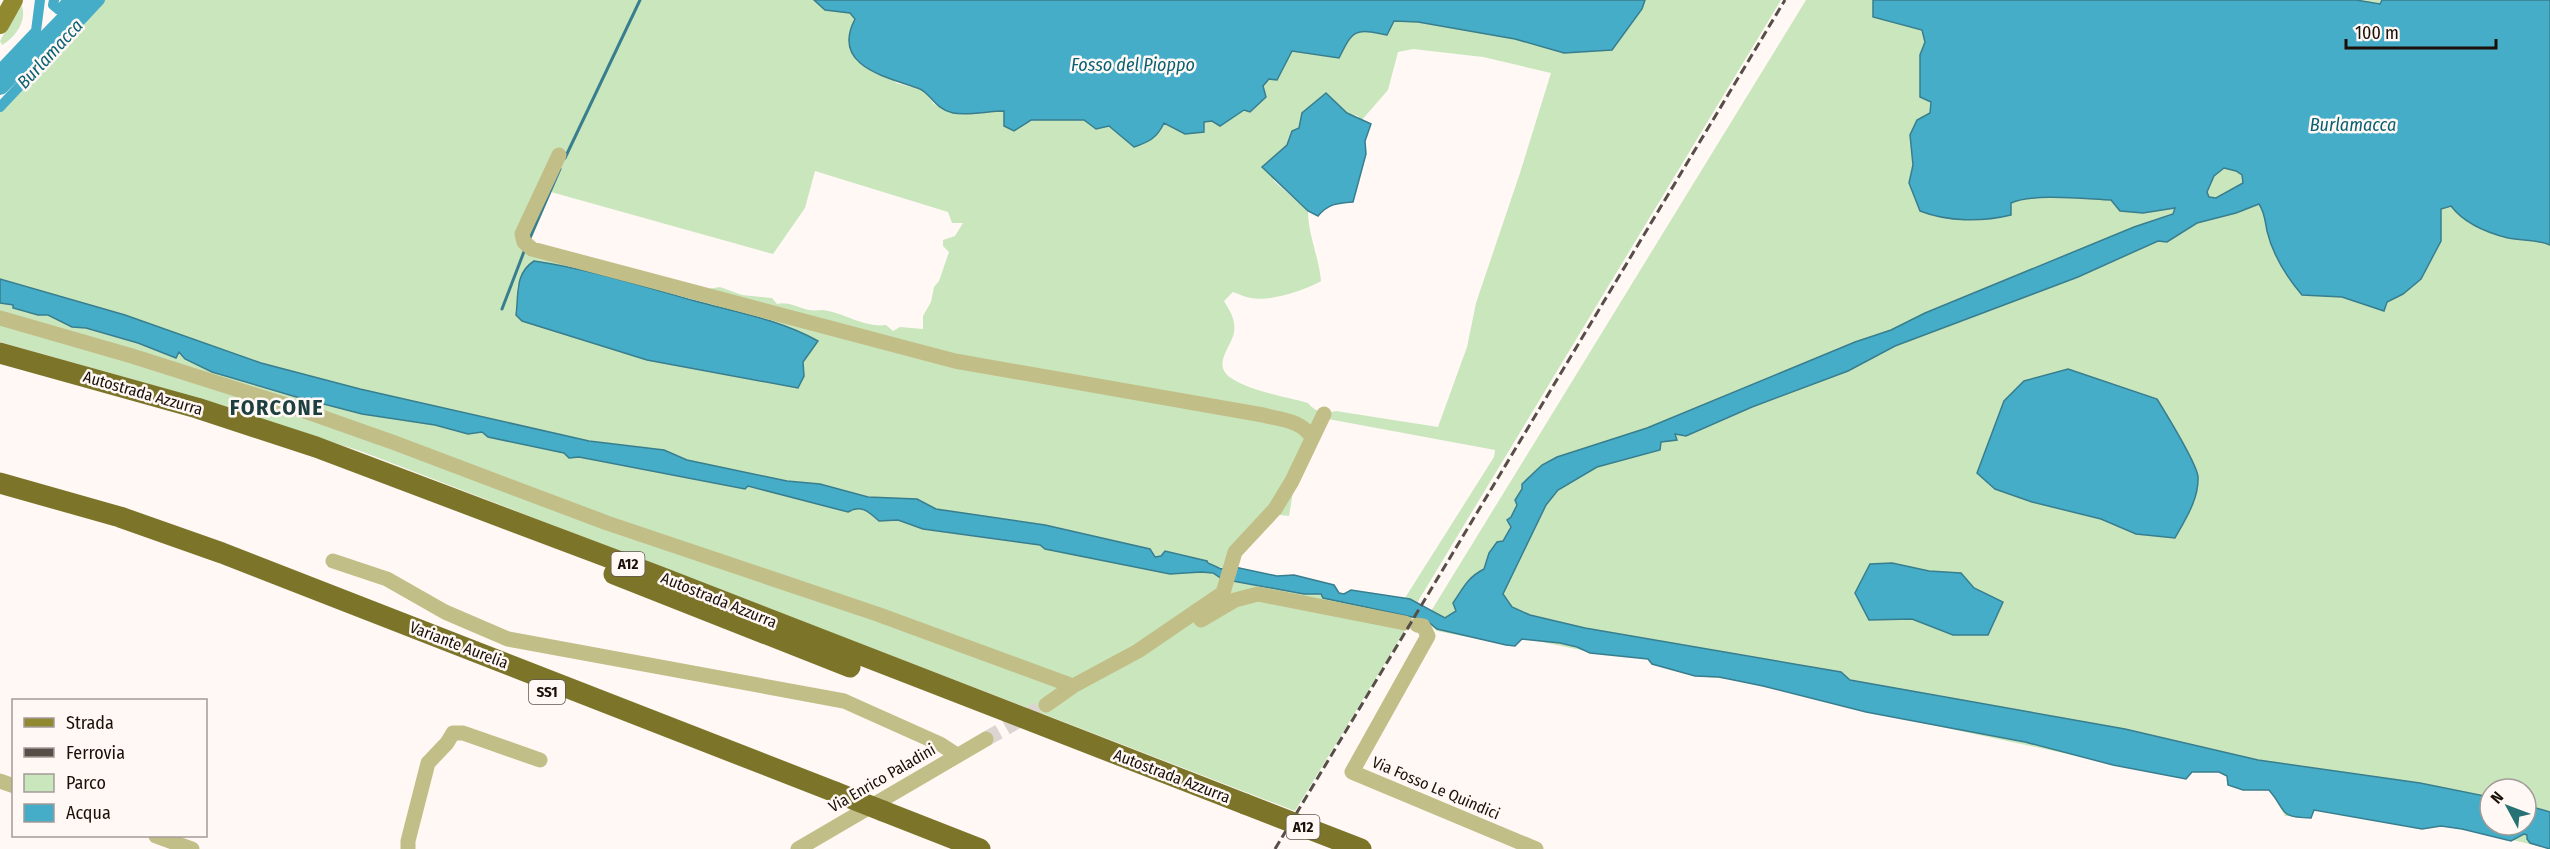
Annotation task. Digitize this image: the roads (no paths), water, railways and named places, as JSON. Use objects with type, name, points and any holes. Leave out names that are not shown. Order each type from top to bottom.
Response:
[{"type":"highway","name":"Autostrada Azzurra","points":[[0,353],[156,396],[316,447],[658,576],[1243,811],[1323,849]]},
{"type":"highway","name":"Autostrada Azzurra","points":[[0,367],[191,421],[390,489],[1243,811],[1361,849]]},
{"type":"highway","name":"Variante Aurelia","points":[[0,483],[120,517],[219,559],[832,797],[946,849]]},
{"type":"highway","name":"Variante Aurelia","points":[[0,495],[219,559]]},
{"type":"highway","name":"Variante Aurelia","points":[[879,817],[980,849]]},
{"type":"main road","points":[[0,25],[14,0]]},
{"type":"street","points":[[559,155],[522,234],[528,245],[955,362],[1291,422],[1305,427],[1312,438]]},
{"type":"street","points":[[0,318],[132,356],[307,412],[607,523],[877,614],[1073,686]]},
{"type":"street","points":[[1046,705],[1073,686],[1123,660],[1223,593],[1232,559],[1239,547],[1275,509],[1292,482],[1324,414]]},
{"type":"street","points":[[333,561],[387,579],[445,612],[508,639],[844,701],[940,744],[957,755]]},
{"type":"street","name":"Via Fosso Le Quindici","points":[[1123,660],[1131,661],[1235,600],[1258,594],[1423,626],[1428,636],[1352,772],[1536,849]]},
{"type":"street","points":[[408,849],[408,841],[428,764],[453,733],[463,733],[540,760]]},
{"type":"street","name":"Via Enrico Paladini","points":[[798,849],[986,739]]},
{"type":"street","points":[[157,840],[192,849]]},
{"type":"water","name":"Fosso del Pioppo","points":[[814,0],[1645,0],[1642,9],[1612,50],[1564,53],[1515,39],[1418,22],[1394,21],[1387,35],[1356,33],[1339,58],[1292,51],[1277,80],[1269,79],[1263,86],[1266,97],[1250,112],[1244,110],[1220,126],[1212,121],[1204,122],[1204,132],[1185,134],[1164,123],[1152,139],[1134,147],[1109,126],[1096,129],[1084,120],[1031,120],[1014,131],[1004,126],[1004,111],[965,114],[947,111],[920,89],[866,68],[856,59],[850,48],[849,35],[855,19],[850,13],[825,10]]},
{"type":"water","name":"Burlamacca","points":[[1873,0],[2356,0],[2380,4],[2382,0],[2550,0],[2550,245],[2500,236],[2469,222],[2451,206],[2441,209],[2441,241],[2421,279],[2403,294],[2387,302],[2384,311],[2342,297],[2302,295],[2276,257],[2259,204],[2236,213],[2197,223],[2167,242],[2158,241],[2078,277],[1895,346],[1848,371],[1752,407],[1686,436],[1675,434],[1677,440],[1661,442],[1660,450],[1597,467],[1558,490],[1546,505],[1503,594],[1512,607],[1530,615],[1585,628],[1841,672],[1850,680],[2125,729],[2258,760],[2420,783],[2478,795],[2478,833],[2441,826],[2422,829],[2314,810],[2311,818],[2293,816],[2284,812],[2269,790],[2243,790],[2228,785],[2227,776],[2219,772],[2192,772],[2186,779],[2113,765],[2025,742],[1866,712],[1763,686],[1719,677],[1695,676],[1652,664],[1648,659],[1590,653],[1560,643],[1522,639],[1515,646],[1506,645],[1437,629],[1426,620],[1323,598],[1321,594],[1304,594],[1222,579],[1213,573],[1170,574],[1045,549],[1040,545],[923,529],[898,520],[879,521],[861,509],[848,512],[748,486],[745,489],[579,457],[569,458],[564,453],[488,437],[482,432],[468,434],[435,425],[362,414],[212,372],[185,359],[179,352],[176,358],[138,343],[86,328],[72,327],[48,315],[38,315],[13,308],[13,305],[0,303],[0,279],[125,315],[261,363],[360,389],[589,441],[664,450],[687,460],[787,481],[820,484],[868,497],[917,499],[936,509],[1045,525],[1150,549],[1155,557],[1161,556],[1165,551],[1207,561],[1221,569],[1230,566],[1277,576],[1294,575],[1334,585],[1339,593],[1344,594],[1351,590],[1410,599],[1445,618],[1456,611],[1453,603],[1463,588],[1470,579],[1484,569],[1489,553],[1497,542],[1503,541],[1511,527],[1507,520],[1517,505],[1515,500],[1522,489],[1522,484],[1542,465],[1557,457],[1647,428],[1855,342],[1891,330],[1925,313],[2134,227],[2173,214],[2175,208],[2143,213],[2120,211],[2111,200],[2060,197],[2033,198],[2011,203],[2011,215],[1988,219],[1953,219],[1920,211],[1909,183],[1913,165],[1910,135],[1917,120],[1930,113],[1931,102],[1920,97],[1920,55],[1925,42],[1922,30],[1873,17]],"holes":[[[2224,168],[2242,175],[2243,183],[2216,198],[2209,197],[2207,192],[2214,176]]]},
{"type":"water","points":[[1326,93],[1347,113],[1371,124],[1365,141],[1366,154],[1353,202],[1333,205],[1318,216],[1308,211],[1262,167],[1287,145],[1292,131],[1299,128],[1302,113]]},
{"type":"water","points":[[534,261],[595,273],[758,317],[789,327],[818,341],[803,362],[804,376],[798,388],[647,360],[522,321],[516,315],[520,279],[523,272]]},
{"type":"water","points":[[2068,369],[2157,399],[2187,450],[2198,477],[2194,501],[2175,538],[2136,534],[2101,519],[2032,502],[1995,489],[1977,473],[2004,401],[2024,381]]},
{"type":"water","points":[[1892,563],[1929,571],[1961,573],[1974,588],[2003,602],[1988,635],[1953,635],[1912,619],[1869,620],[1855,593],[1870,564]]},
{"type":"water","name":"Burlamacca","points":[[2538,808],[2550,812],[2550,849],[2530,843],[2527,837],[2538,837]]},
{"type":"water","name":"Burlamacca","points":[[2495,837],[2518,837],[2511,841]]},
{"type":"waterway","name":"Burlamacca","points":[[0,69],[36,31],[40,0]]},
{"type":"waterway","name":"Burlamacca","points":[[54,0],[53,5],[59,10],[68,0]]},
{"type":"waterway","name":"Burlamacca","points":[[0,86],[84,0]]},
{"type":"waterway","name":"Burlamacca","points":[[0,107],[100,0]]},
{"type":"waterway","points":[[565,158],[640,0]]},
{"type":"waterway","points":[[529,240],[560,169]]},
{"type":"waterway","points":[[502,309],[525,249]]},
{"type":"tunnel","points":[[986,739],[1046,705]]},
{"type":"railway","points":[[1275,849],[1785,0]]},
{"type":"district","name":"FORCONE","points":[[277,407]]}]
